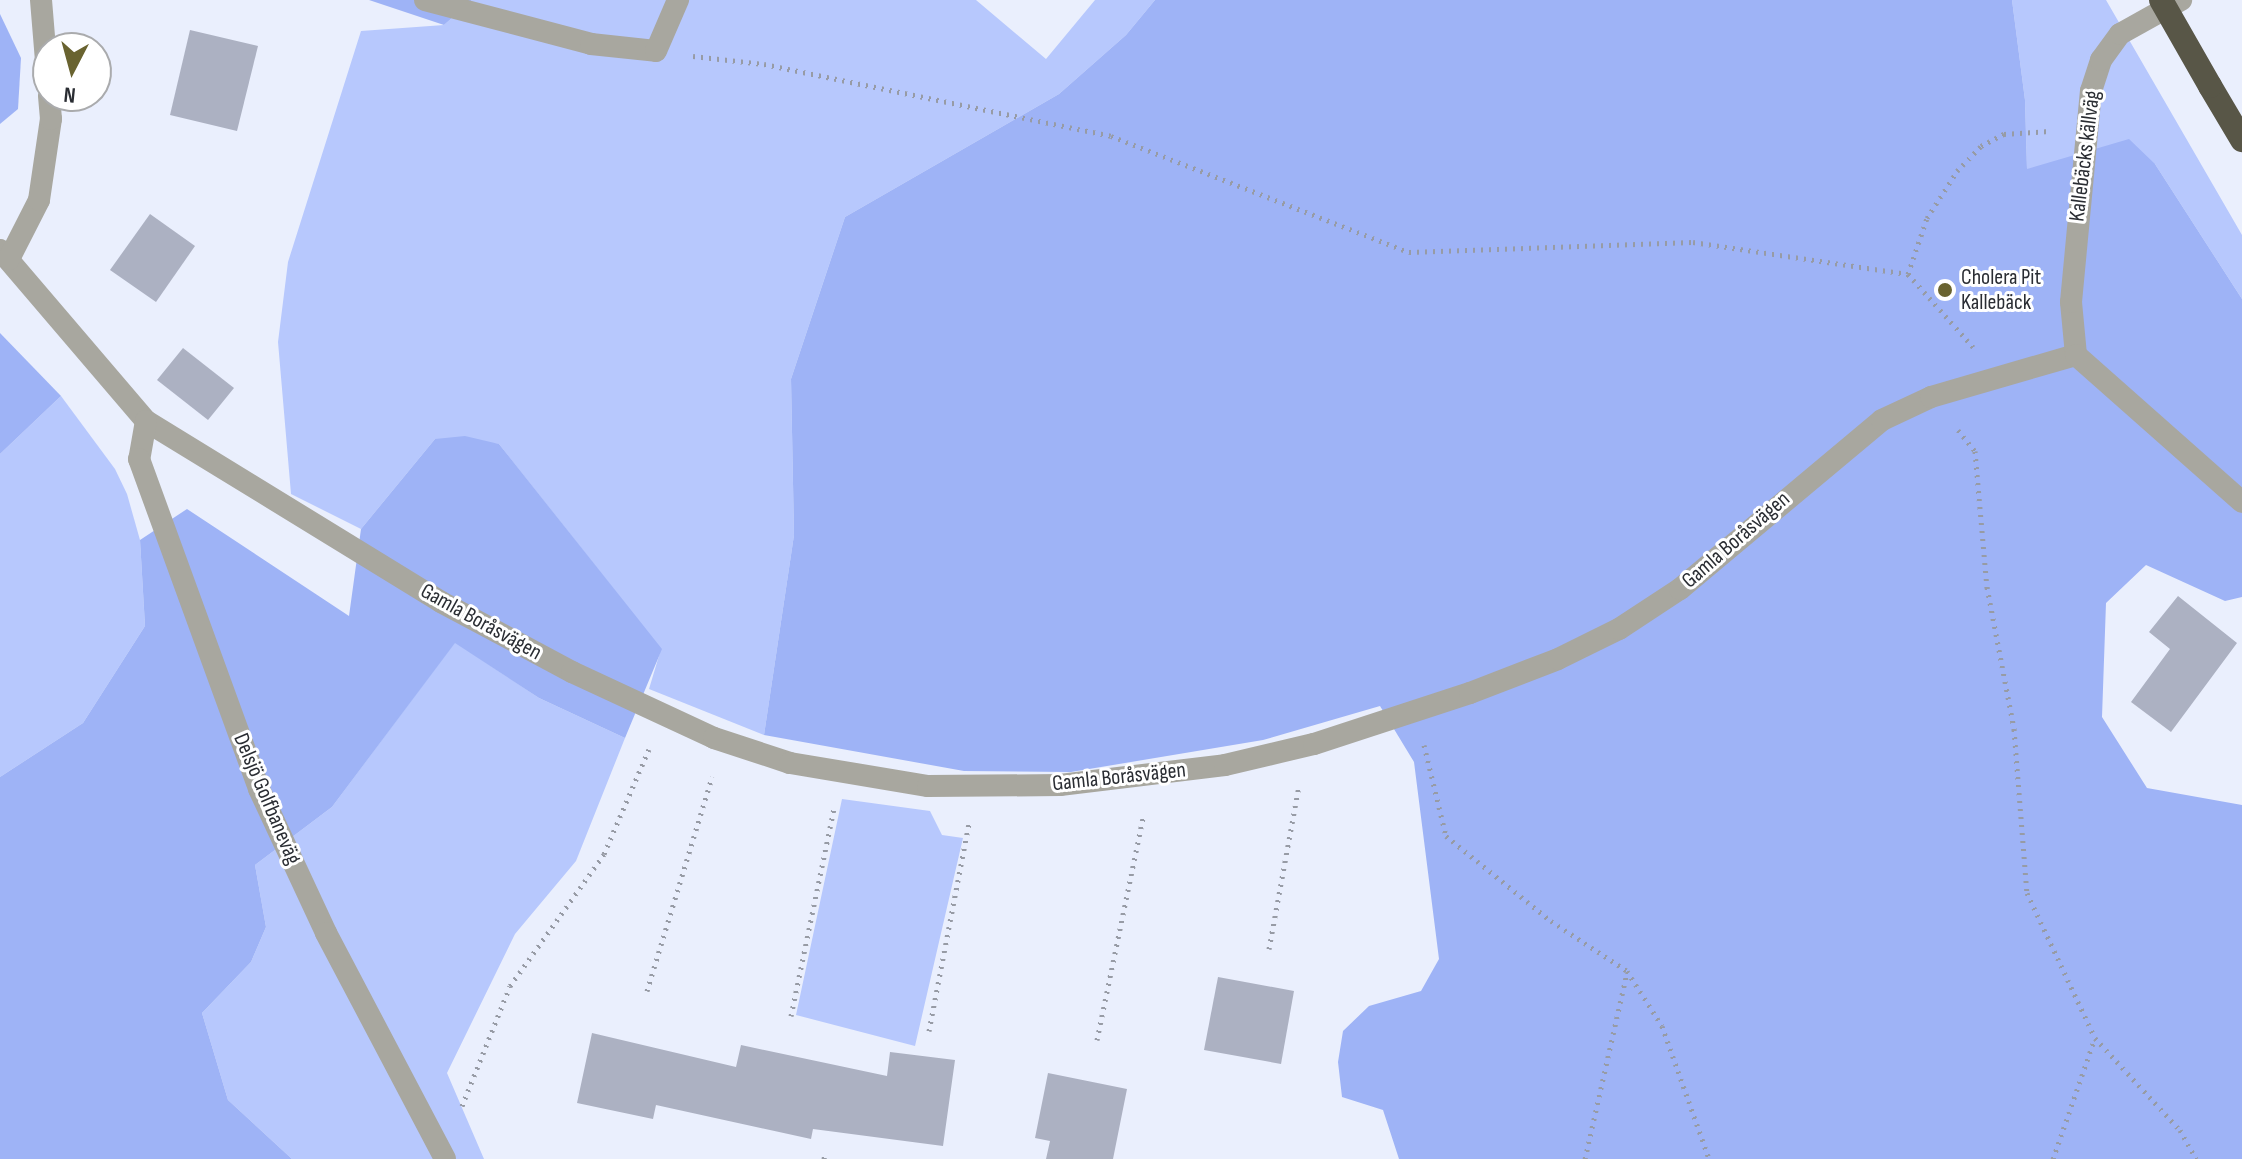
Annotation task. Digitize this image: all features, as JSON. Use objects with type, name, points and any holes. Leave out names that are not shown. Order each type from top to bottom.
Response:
[{"type":"highway","points":[[2161,0],[2242,140]]},
{"type":"street","points":[[41,0],[44,32]]},
{"type":"street","points":[[425,0],[591,44],[656,51],[678,0]]},
{"type":"street","name":"Kallebäcks källväg","points":[[2076,355],[2071,302],[2091,91],[2108,47],[2120,34],[2181,0]]},
{"type":"street","points":[[5,255],[39,200],[50,112]]},
{"type":"street","name":"Gamla Boråsvägen","points":[[5,255],[146,421],[441,602],[664,715],[790,763],[870,780],[992,787],[1060,785],[1225,765],[1314,744],[1558,659],[1619,629],[1680,589],[1882,420],[1931,397],[2076,355]]},
{"type":"street","points":[[2076,355],[2242,502]]},
{"type":"street","name":"Delsjö Golfbaneväg","points":[[146,421],[139,459],[259,789],[326,933],[445,1159]]},
{"type":"path","points":[[656,51],[764,64],[1111,136],[1409,252],[1693,242],[1908,274],[1959,328],[1996,379]]},
{"type":"path","points":[[1908,274],[1927,218],[1957,171],[1981,146],[2004,134],[2086,131]]},
{"type":"path","points":[[1931,397],[1975,451],[1987,587],[2014,729],[2027,893],[2095,1038],[2180,1130],[2196,1159]]},
{"type":"path","points":[[1415,709],[1446,836],[1551,921],[1627,971],[1662,1026],[1709,1159]]},
{"type":"path","points":[[434,1134],[455,1122],[510,986],[604,854],[664,715]]},
{"type":"path","points":[[647,991],[717,762]]},
{"type":"path","points":[[1269,949],[1300,793],[1298,772]]},
{"type":"path","points":[[791,1016],[837,794]]},
{"type":"path","points":[[929,1031],[972,807]]},
{"type":"path","points":[[1097,1040],[1137,866],[1144,809]]},
{"type":"path","points":[[1585,1159],[1627,971]]},
{"type":"path","points":[[2053,1159],[2095,1038]]},
{"type":"shaded area","points":[[369,0],[472,0],[444,25]]},
{"type":"shaded area","points":[[472,0],[976,0],[1046,59],[1095,0],[1155,0],[1126,35],[1059,94],[845,217],[791,379],[794,535],[764,735],[649,689],[661,649],[499,444],[435,439],[361,529],[291,494],[278,342],[288,262],[361,31],[444,25]]},
{"type":"shaded area","points":[[1155,0],[2012,0],[2025,100],[2027,169],[2129,139],[2155,164],[2242,299],[2242,597],[2225,601],[2146,565],[2106,603],[2102,717],[2147,788],[2242,805],[2242,1159],[1399,1159],[1383,1110],[1342,1097],[1338,1062],[1343,1031],[1369,1006],[1421,991],[1439,959],[1414,762],[1380,706],[1263,740],[1071,772],[964,771],[764,735],[794,535],[791,379],[845,217],[1059,94],[1126,35]]},
{"type":"shaded area","points":[[2012,0],[2106,0],[2242,235],[2242,299],[2155,164],[2027,169],[2025,100]]},
{"type":"shaded area","points":[[0,14],[21,58],[18,109],[0,124]]},
{"type":"shaded area","points":[[0,333],[61,396],[0,454]]},
{"type":"shaded area","points":[[61,396],[115,469],[127,494],[140,540],[145,626],[83,723],[0,777],[0,454]]},
{"type":"shaded area","points":[[465,436],[499,444],[662,649],[625,738],[539,698],[455,643],[332,807],[255,865],[266,927],[251,962],[202,1013],[228,1100],[292,1159],[0,1159],[0,777],[83,723],[145,626],[140,540],[187,509],[349,616],[361,529],[435,439]]},
{"type":"shaded area","points":[[455,642],[539,698],[625,738],[576,861],[515,934],[447,1073],[484,1159],[292,1159],[228,1100],[202,1013],[251,962],[266,927],[255,865],[332,807]]},
{"type":"shaded area","points":[[842,799],[930,811],[942,835],[963,838],[915,1046],[796,1015]]},
{"type":"building","points":[[190,30],[258,46],[237,131],[170,115]]},
{"type":"building","points":[[150,214],[195,246],[156,302],[110,270]]},
{"type":"building","points":[[183,348],[234,388],[208,420],[157,380]]},
{"type":"building","points":[[2178,596],[2237,643],[2171,732],[2131,702],[2170,649],[2149,632]]},
{"type":"building","points":[[1218,977],[1294,991],[1281,1064],[1204,1050]]},
{"type":"building","points":[[592,1033],[736,1067],[741,1045],[887,1076],[890,1052],[955,1060],[943,1146],[813,1129],[811,1139],[656,1105],[653,1119],[577,1103]]},
{"type":"building","points":[[1048,1073],[1127,1089],[1113,1159],[1046,1159],[1050,1141],[1035,1138]]},
{"type":"place","name":"Cholera Pit Kallebäck","points":[[1945,290]]}]
